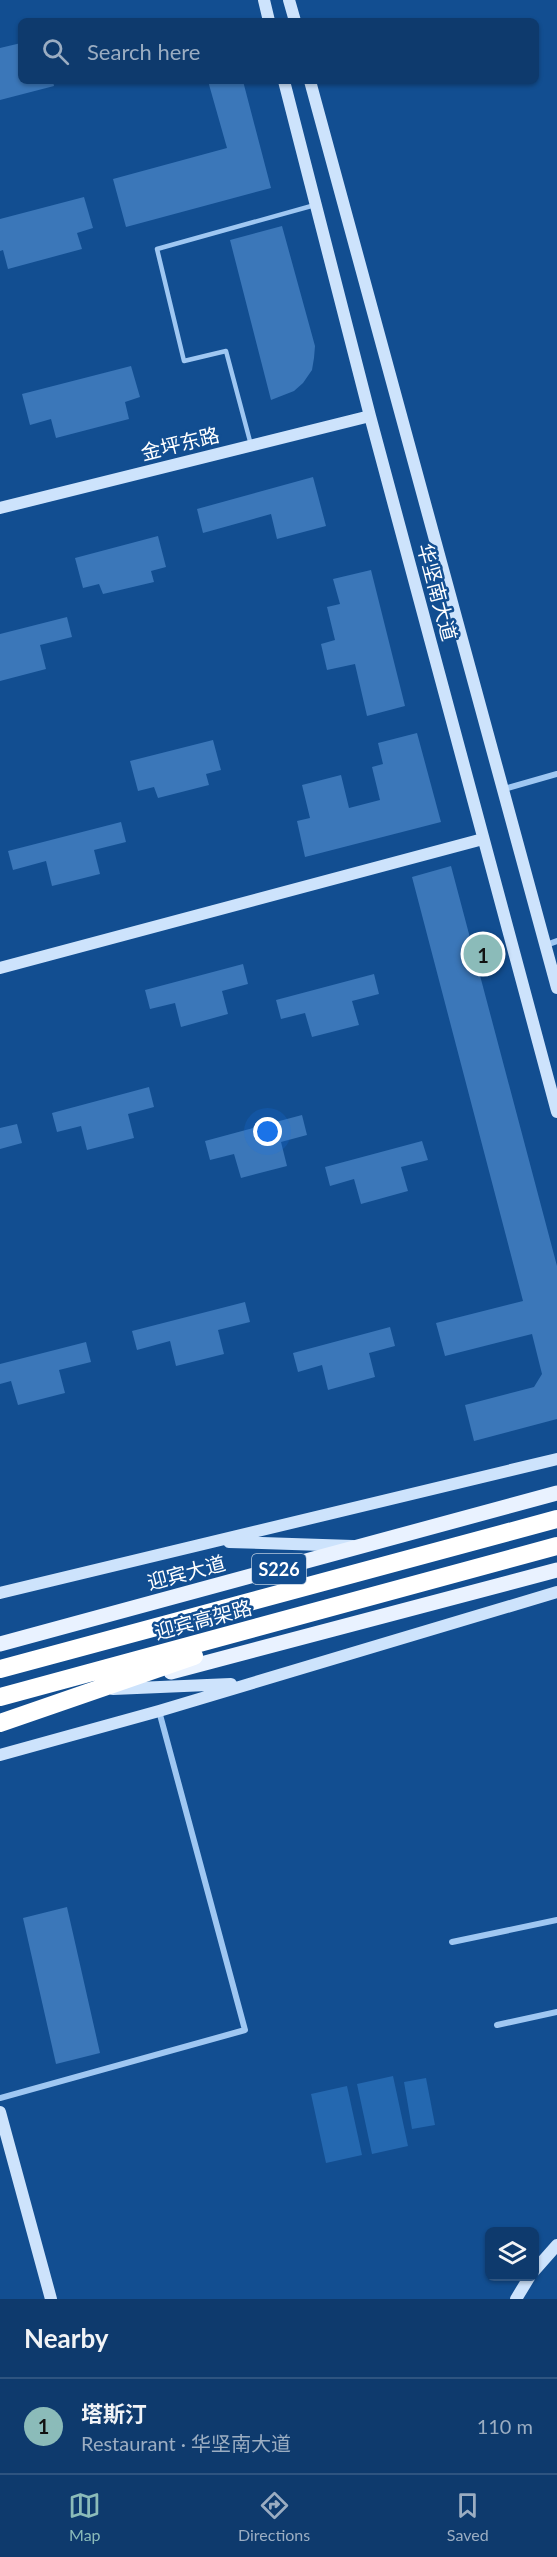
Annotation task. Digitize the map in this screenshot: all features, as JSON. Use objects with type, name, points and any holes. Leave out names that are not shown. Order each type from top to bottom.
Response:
[{"type":"highway","name":"迎宾高架路","points":[[0,1669],[557,1519]]},
{"type":"highway","name":"迎宾高架路","points":[[0,1697],[557,1546]]},
{"type":"highway","points":[[0,1723],[360,1600]]},
{"type":"main road","name":"迎宾大道","points":[[0,1644],[557,1493]]},
{"type":"main road","points":[[0,1718],[557,1570]]},
{"type":"street","points":[[264,0],[268,18]]},
{"type":"street","points":[[289,0],[294,18]]},
{"type":"street","name":"华坚南大道","points":[[285,84],[370,416],[557,1112]]},
{"type":"street","name":"华坚南大道","points":[[311,84],[504,789],[551,943],[557,988]]},
{"type":"street","name":"金坪东路","points":[[0,508],[370,416]]},
{"type":"street","points":[[504,789],[557,774]]},
{"type":"street","points":[[0,968],[483,839]]},
{"type":"street","points":[[0,1593],[557,1459]]},
{"type":"street","points":[[212,1541],[366,1546]]},
{"type":"street","points":[[0,1755],[159,1711],[557,1593]]},
{"type":"street","points":[[106,1689],[248,1683]]},
{"type":"street","points":[[0,2098],[245,2030],[159,1711]]},
{"type":"street","points":[[452,1942],[557,1920]]},
{"type":"street","points":[[497,2025],[557,2012]]},
{"type":"street","points":[[0,2112],[51,2299]]},
{"type":"street","points":[[539,2265],[557,2245]]},
{"type":"street","points":[[516,2299],[528,2281]]},
{"type":"lane","points":[[251,445],[226,351],[184,361],[157,249],[315,205]]},
{"type":"shaded area","points":[[393,2076],[408,2146],[372,2154],[357,2084]]},
{"type":"shaded area","points":[[426,2078],[435,2125],[412,2129],[404,2082]]},
{"type":"shaded area","points":[[347,2086],[362,2155],[326,2163],[311,2094]]},
{"type":"building","points":[[18,44],[18,84],[54,84],[54,86],[0,100],[0,48]]},
{"type":"building","points":[[209,84],[244,84],[271,188],[126,227],[113,179],[227,148]]},
{"type":"building","points":[[84,197],[93,228],[77,233],[82,249],[8,269],[3,250],[0,251],[0,219]]},
{"type":"building","points":[[282,226],[315,346],[312,370],[303,383],[294,391],[271,400],[230,240]]},
{"type":"building","points":[[131,366],[140,397],[125,402],[129,419],[56,438],[51,419],[30,425],[22,394]]},
{"type":"building","points":[[313,477],[326,526],[277,539],[271,514],[203,533],[197,509]]},
{"type":"building","points":[[158,536],[166,567],[151,571],[154,582],[103,594],[99,584],[83,588],[75,558]]},
{"type":"building","points":[[371,570],[405,706],[367,716],[355,664],[327,670],[321,644],[335,640],[327,607],[340,604],[333,579]]},
{"type":"building","points":[[67,617],[72,637],[40,645],[46,669],[0,681],[0,634]]},
{"type":"building","points":[[417,733],[441,822],[305,857],[297,821],[310,818],[302,785],[341,775],[349,808],[380,800],[372,767],[383,764],[378,743]]},
{"type":"building","points":[[213,740],[221,770],[206,774],[209,785],[158,798],[154,787],[138,791],[130,761]]},
{"type":"building","points":[[121,822],[126,842],[94,850],[100,874],[52,886],[46,861],[13,870],[8,851]]},
{"type":"building","points":[[451,866],[557,1266],[557,1419],[474,1441],[465,1405],[534,1387],[542,1374],[532,1334],[445,1356],[436,1323],[523,1301],[412,877]]},
{"type":"building","points":[[243,964],[248,984],[222,991],[228,1014],[181,1027],[175,1003],[150,1009],[145,990]]},
{"type":"building","points":[[374,974],[379,994],[352,1001],[359,1025],[312,1037],[305,1013],[281,1019],[276,1000]]},
{"type":"building","points":[[149,1087],[154,1107],[128,1114],[134,1138],[87,1150],[81,1126],[57,1132],[52,1113]]},
{"type":"building","points":[[302,1115],[307,1135],[281,1142],[287,1166],[241,1178],[234,1154],[210,1160],[205,1141]]},
{"type":"building","points":[[17,1124],[22,1143],[0,1149],[0,1128]]},
{"type":"building","points":[[422,1141],[428,1160],[401,1167],[408,1191],[361,1204],[354,1179],[330,1186],[325,1167]]},
{"type":"building","points":[[245,1302],[250,1322],[218,1330],[224,1354],[176,1366],[170,1341],[137,1350],[132,1331]]},
{"type":"building","points":[[390,1327],[395,1346],[369,1353],[375,1377],[328,1390],[322,1365],[298,1372],[293,1353]]},
{"type":"building","points":[[86,1342],[91,1362],[59,1370],[65,1393],[18,1405],[11,1381],[0,1384],[0,1364]]},
{"type":"building","points":[[67,1907],[100,2053],[56,2064],[23,1918]]},
{"type":"place","name":"塔斯汀","points":[[483,954]]}]
